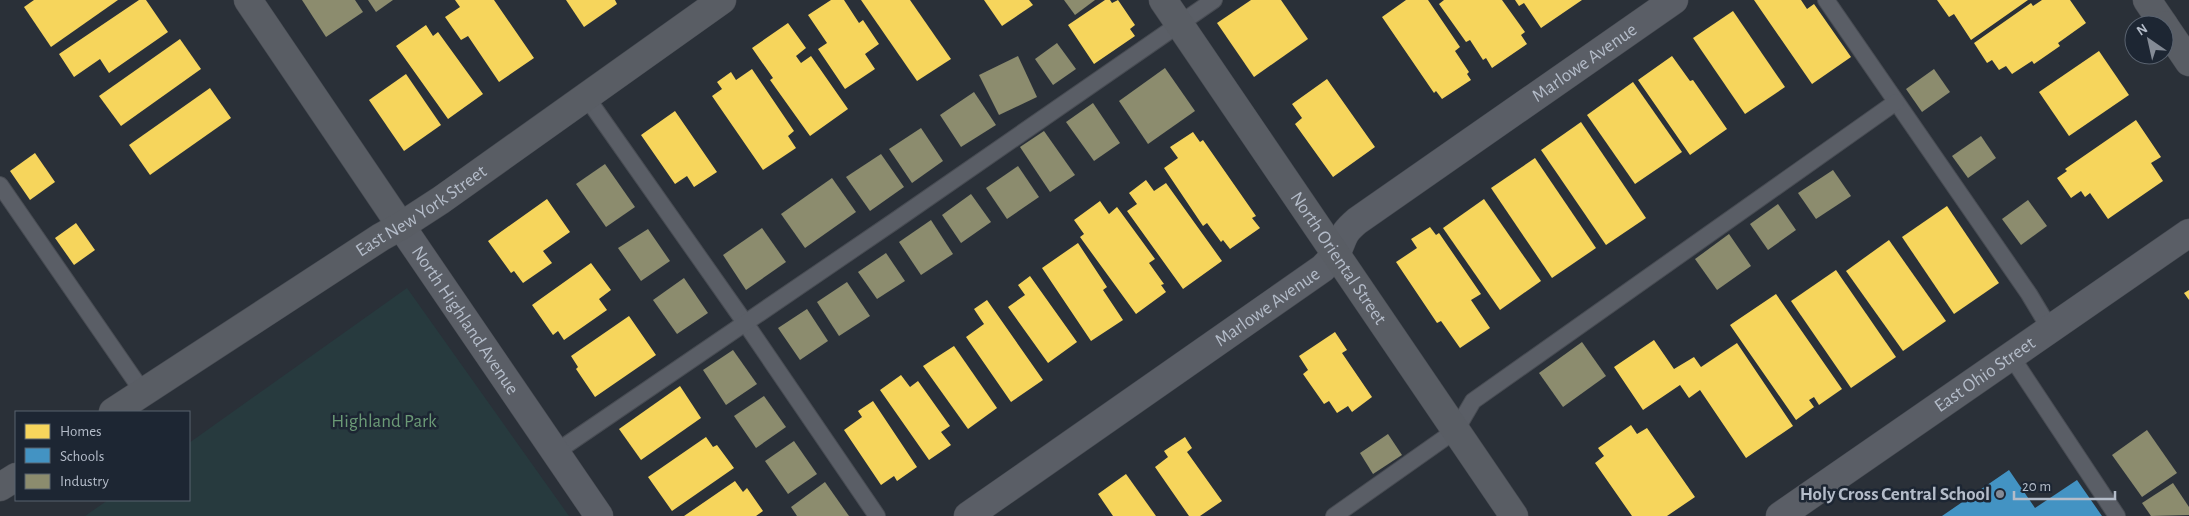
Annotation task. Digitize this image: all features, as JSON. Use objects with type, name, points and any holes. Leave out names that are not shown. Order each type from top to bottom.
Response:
[{"type":"street","name":"North Oriental Street","points":[[1163,0],[1514,516]]},
{"type":"street","name":"Marlowe Avenue","points":[[968,516],[1323,268],[1336,253],[1343,236],[1357,221],[1674,0]]},
{"type":"street","points":[[2147,0],[2157,15]]},
{"type":"street","name":"North Highland Avenue","points":[[251,1],[401,226],[599,516]]},
{"type":"street","name":"East New York Street","points":[[114,411],[381,236],[401,226],[586,98],[717,2]]},
{"type":"street","points":[[2174,40],[2189,62]]},
{"type":"street","name":"East Ohio Street","points":[[1780,516],[2189,232]]},
{"type":"street","points":[[0,487],[15,477]]},
{"type":"lane","points":[[556,452],[746,324],[835,260],[1214,0]]},
{"type":"lane","points":[[1826,0],[2029,294],[2050,328]]},
{"type":"lane","points":[[586,98],[746,324],[877,516]]},
{"type":"lane","points":[[1334,516],[1456,430],[1473,401],[1896,102]]},
{"type":"lane","points":[[0,185],[143,392]]},
{"type":"lane","points":[[2011,356],[2117,516]]},
{"type":"green space","name":"Highland Park","points":[[407,288],[569,516],[85,516],[107,501],[190,501],[190,442]]},
{"type":"building: Homes","points":[[34,0],[118,0],[51,47],[24,7]]},
{"type":"building: Homes","points":[[139,0],[146,0],[168,32],[109,73],[100,59],[74,77],[59,54]]},
{"type":"building: Homes","points":[[455,0],[494,0],[534,58],[499,82],[468,36],[461,40],[445,17],[460,7]]},
{"type":"building: Homes","points":[[566,0],[615,0],[617,4],[584,27]]},
{"type":"building: Homes","points":[[831,0],[844,0],[859,23],[863,20],[879,44],[865,54],[875,69],[845,89],[818,49],[827,43],[808,15]]},
{"type":"building: Homes","points":[[861,0],[910,0],[951,59],[917,81]]},
{"type":"building: Homes","points":[[984,0],[1029,0],[1033,5],[1002,26]]},
{"type":"building: Homes","points":[[1105,0],[1110,0],[1112,3],[1118,0],[1135,25],[1130,29],[1135,36],[1094,64],[1068,25]]},
{"type":"building: Homes","points":[[1251,0],[1281,0],[1308,39],[1254,77],[1217,23]]},
{"type":"building: Homes","points":[[1406,0],[1428,0],[1460,47],[1455,51],[1469,72],[1467,74],[1471,80],[1442,99],[1436,91],[1434,93],[1382,17]]},
{"type":"building: Homes","points":[[1444,0],[1502,0],[1525,32],[1521,35],[1527,44],[1492,68],[1486,58],[1483,60],[1470,40],[1466,42],[1439,4]]},
{"type":"building: Homes","points":[[1515,0],[1582,0],[1541,28],[1524,3],[1519,6]]},
{"type":"building: Homes","points":[[1754,0],[1801,0],[1807,9],[1814,4],[1851,57],[1812,84]]},
{"type":"building: Homes","points":[[1937,0],[2028,0],[1971,40],[1954,14],[1949,17]]},
{"type":"building: Homes","points":[[2042,0],[2070,0],[2086,23],[2058,43],[2060,46],[2034,64],[2032,61],[2012,74],[2006,66],[1999,70],[1992,60],[1987,63],[1974,43],[2031,3],[2033,6]]},
{"type":"building: Homes","points":[[1733,11],[1785,87],[1745,114],[1693,38]]},
{"type":"building: Homes","points":[[788,23],[806,48],[796,56],[801,63],[811,56],[848,109],[810,136],[770,80],[773,78],[752,48]]},
{"type":"building: Homes","points":[[426,25],[433,36],[438,32],[483,94],[448,119],[396,46]]},
{"type":"building: Homes","points":[[180,39],[201,69],[121,126],[99,96]]},
{"type":"building: Homes","points":[[2099,51],[2129,95],[2069,136],[2039,92]]},
{"type":"building: Homes","points":[[1672,56],[1690,81],[1693,80],[1727,129],[1690,155],[1638,80]]},
{"type":"building: Homes","points":[[752,69],[794,131],[788,136],[796,148],[763,170],[712,96],[722,89],[717,82],[731,72],[736,80]]},
{"type":"building: Homes","points":[[406,74],[441,125],[404,151],[369,100]]},
{"type":"building: Homes","points":[[1327,79],[1375,147],[1333,177],[1295,124],[1302,118],[1292,104]]},
{"type":"building: Homes","points":[[1633,82],[1682,152],[1635,184],[1587,115]]},
{"type":"building: Homes","points":[[210,88],[231,118],[150,175],[129,145]]},
{"type":"building: Homes","points":[[675,111],[717,172],[694,187],[687,176],[675,184],[641,135]]},
{"type":"building: Homes","points":[[2136,120],[2161,157],[2151,163],[2163,181],[2108,219],[2090,193],[2085,197],[2081,191],[2071,198],[2057,178],[2067,171],[2065,169]]},
{"type":"building: Homes","points":[[1581,122],[1646,218],[1606,245],[1541,150]]},
{"type":"building: Homes","points":[[1193,132],[1200,142],[1203,140],[1256,216],[1252,218],[1260,228],[1230,249],[1223,240],[1221,242],[1207,223],[1203,226],[1164,168],[1178,158],[1170,147]]},
{"type":"building: Homes","points":[[35,153],[55,182],[30,200],[10,171]]},
{"type":"building: Homes","points":[[1535,158],[1596,248],[1552,278],[1491,188]]},
{"type":"building: Homes","points":[[1146,180],[1154,191],[1166,183],[1222,261],[1183,289],[1127,211],[1137,204],[1129,193]]},
{"type":"building: Homes","points":[[547,199],[570,232],[543,251],[552,263],[523,283],[514,271],[511,273],[488,241]]},
{"type":"building: Homes","points":[[1484,199],[1541,281],[1500,310],[1443,228]]},
{"type":"building: Homes","points":[[1100,201],[1109,214],[1117,207],[1155,259],[1149,263],[1164,284],[1161,285],[1166,292],[1136,314],[1080,237],[1084,234],[1074,220]]},
{"type":"building: Homes","points":[[1947,206],[1999,283],[1954,314],[1902,237]]},
{"type":"building: Homes","points":[[76,223],[95,250],[74,265],[55,238]]},
{"type":"building: Homes","points":[[1430,227],[1436,235],[1439,233],[1481,294],[1471,300],[1490,328],[1460,348],[1441,321],[1437,323],[1396,262],[1417,248],[1411,239]]},
{"type":"building: Homes","points":[[1889,240],[1946,321],[1903,351],[1846,271]]},
{"type":"building: Homes","points":[[1078,243],[1107,287],[1103,290],[1123,320],[1091,341],[1042,268]]},
{"type":"building: Homes","points":[[591,263],[611,290],[599,299],[607,310],[564,340],[558,331],[553,335],[532,305]]},
{"type":"building: Homes","points":[[1836,270],[1896,357],[1851,388],[1791,301]]},
{"type":"building: Homes","points":[[1030,276],[1077,342],[1048,363],[1008,307],[1025,295],[1018,285]]},
{"type":"building: Homes","points":[[2189,290],[2189,300],[2184,293]]},
{"type":"building: Homes","points":[[1776,294],[1842,389],[1819,405],[1814,397],[1809,400],[1814,407],[1796,420],[1730,325]]},
{"type":"building: Homes","points":[[987,300],[1043,380],[1011,402],[966,337],[984,324],[974,309]]},
{"type":"building: Homes","points":[[629,316],[656,355],[595,397],[576,369],[578,367],[571,356]]},
{"type":"building: Homes","points":[[1335,332],[1347,350],[1342,353],[1372,397],[1352,412],[1348,406],[1337,413],[1329,401],[1324,404],[1303,374],[1308,370],[1299,356]]},
{"type":"building: Homes","points":[[1654,340],[1674,369],[1694,357],[1701,367],[1737,343],[1793,426],[1746,458],[1700,390],[1689,398],[1680,385],[1643,410],[1614,367]]},
{"type":"building: Homes","points":[[954,346],[997,408],[968,429],[923,366]]},
{"type":"building: Homes","points":[[901,375],[910,387],[918,381],[950,426],[941,432],[951,445],[929,460],[880,390]]},
{"type":"building: Homes","points":[[680,386],[701,418],[641,460],[619,429]]},
{"type":"building: Homes","points":[[873,401],[917,467],[897,481],[894,476],[881,485],[844,430],[862,417],[858,411]]},
{"type":"building: Homes","points":[[1631,425],[1637,434],[1647,428],[1695,497],[1667,516],[1632,516],[1595,463],[1604,456],[1598,448]]},
{"type":"building: Homes","points":[[706,437],[713,447],[717,445],[734,468],[672,511],[648,477]]},
{"type":"building: Homes","points":[[1185,437],[1192,448],[1187,452],[1222,501],[1200,516],[1189,516],[1155,467],[1168,457],[1164,451]]},
{"type":"building: Homes","points":[[1126,474],[1156,516],[1113,516],[1098,494]]},
{"type":"building: Homes","points":[[735,481],[743,492],[747,488],[763,511],[756,516],[684,516]]},
{"type":"building: Schools","name":"Holy Cross Central School","points":[[2009,470],[2035,508],[2077,480],[2102,516],[1942,516]]},
{"type":"building: Industry","points":[[302,0],[355,0],[363,12],[326,37]]},
{"type":"building: Industry","points":[[368,0],[393,0],[376,12]]},
{"type":"building: Industry","points":[[1064,0],[1095,0],[1075,15]]},
{"type":"building: Industry","points":[[1057,43],[1076,69],[1053,85],[1035,59]]},
{"type":"building: Industry","points":[[1018,56],[1037,97],[999,115],[979,75]]},
{"type":"building: Industry","points":[[1165,68],[1195,111],[1148,144],[1119,101]]},
{"type":"building: Industry","points":[[1934,69],[1950,92],[1922,112],[1906,89]]},
{"type":"building: Industry","points":[[974,92],[996,125],[961,147],[940,115]]},
{"type":"building: Industry","points":[[1093,103],[1120,143],[1094,161],[1066,122]]},
{"type":"building: Industry","points":[[921,128],[943,161],[912,183],[889,149]]},
{"type":"building: Industry","points":[[1044,131],[1075,175],[1050,192],[1020,147]]},
{"type":"building: Industry","points":[[1981,136],[1996,158],[1968,178],[1952,156]]},
{"type":"building: Industry","points":[[881,154],[904,187],[870,211],[846,177]]},
{"type":"building: Industry","points":[[605,164],[635,207],[606,227],[576,184]]},
{"type":"building: Industry","points":[[1018,166],[1039,197],[1007,219],[986,188]]},
{"type":"building: Industry","points":[[1833,170],[1851,196],[1816,219],[1798,193]]},
{"type":"building: Industry","points":[[832,178],[856,212],[805,248],[781,214]]},
{"type":"building: Industry","points":[[971,194],[991,222],[961,243],[942,215]]},
{"type":"building: Industry","points":[[2028,200],[2047,226],[2021,245],[2002,219]]},
{"type":"building: Industry","points":[[1778,204],[1796,230],[1768,250],[1750,224]]},
{"type":"building: Industry","points":[[931,220],[953,254],[921,275],[899,242]]},
{"type":"building: Industry","points":[[762,228],[786,262],[746,290],[723,255]]},
{"type":"building: Industry","points":[[648,229],[670,261],[641,281],[618,248]]},
{"type":"building: Industry","points":[[1729,234],[1751,266],[1717,290],[1695,259]]},
{"type":"building: Industry","points":[[886,253],[905,281],[877,299],[858,272]]},
{"type":"building: Industry","points":[[684,278],[708,313],[677,334],[653,300]]},
{"type":"building: Industry","points":[[847,282],[870,316],[839,336],[817,302]]},
{"type":"building: Industry","points":[[807,309],[828,341],[800,360],[778,328]]},
{"type":"building: Industry","points":[[1582,342],[1606,376],[1563,407],[1539,373]]},
{"type":"building: Industry","points":[[733,350],[757,384],[726,405],[703,370]]},
{"type":"building: Industry","points":[[764,396],[786,427],[756,448],[734,416]]},
{"type":"building: Industry","points":[[2147,430],[2177,473],[2142,497],[2112,455]]},
{"type":"building: Industry","points":[[1388,434],[1402,455],[1373,474],[1360,453]]},
{"type":"building: Industry","points":[[794,441],[817,474],[788,494],[765,461]]},
{"type":"building: Industry","points":[[825,482],[849,516],[797,516],[791,507]]},
{"type":"building: Industry","points":[[2173,483],[2189,507],[2189,515],[2151,516],[2142,503]]},
{"type":"place","name":"Holy Cross Central School","points":[[2000,494]]}]
